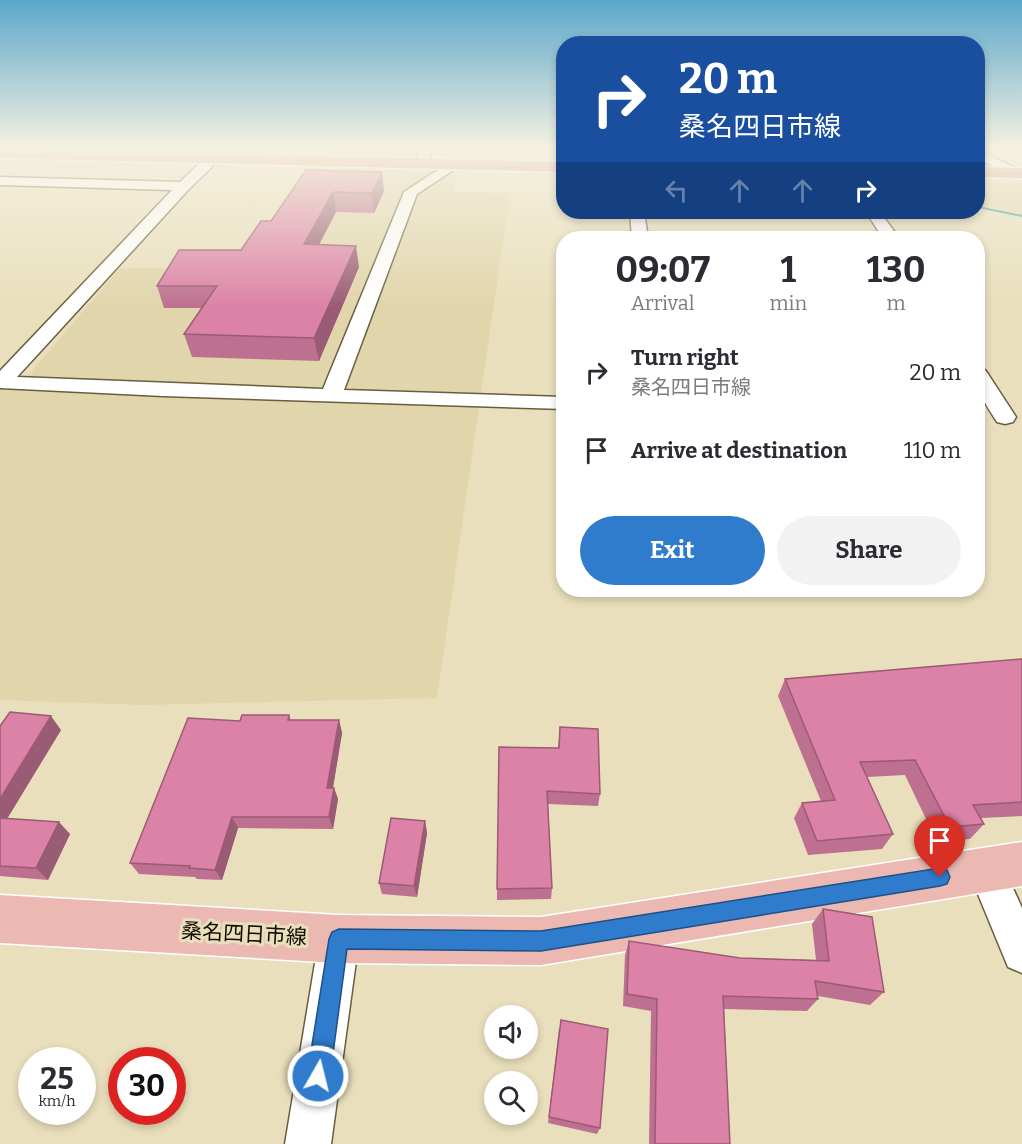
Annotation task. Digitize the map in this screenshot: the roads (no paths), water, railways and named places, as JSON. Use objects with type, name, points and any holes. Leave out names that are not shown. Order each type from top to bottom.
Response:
[{"type":"main road","name":"桑名四日市線","points":[[0,919],[339,939],[541,941],[1004,867]]},
{"type":"street","points":[[1,382],[170,201]]},
{"type":"street","points":[[331,396],[407,201]]},
{"type":"street","points":[[1,382],[556,403]]},
{"type":"street","points":[[985,383],[1014,418]]},
{"type":"street","points":[[985,416],[1014,418]]},
{"type":"street","points":[[1004,867],[1022,953]]},
{"type":"street","points":[[308,1144],[339,939]]},
{"type":"waterway","points":[[985,208],[1022,216]]}]
